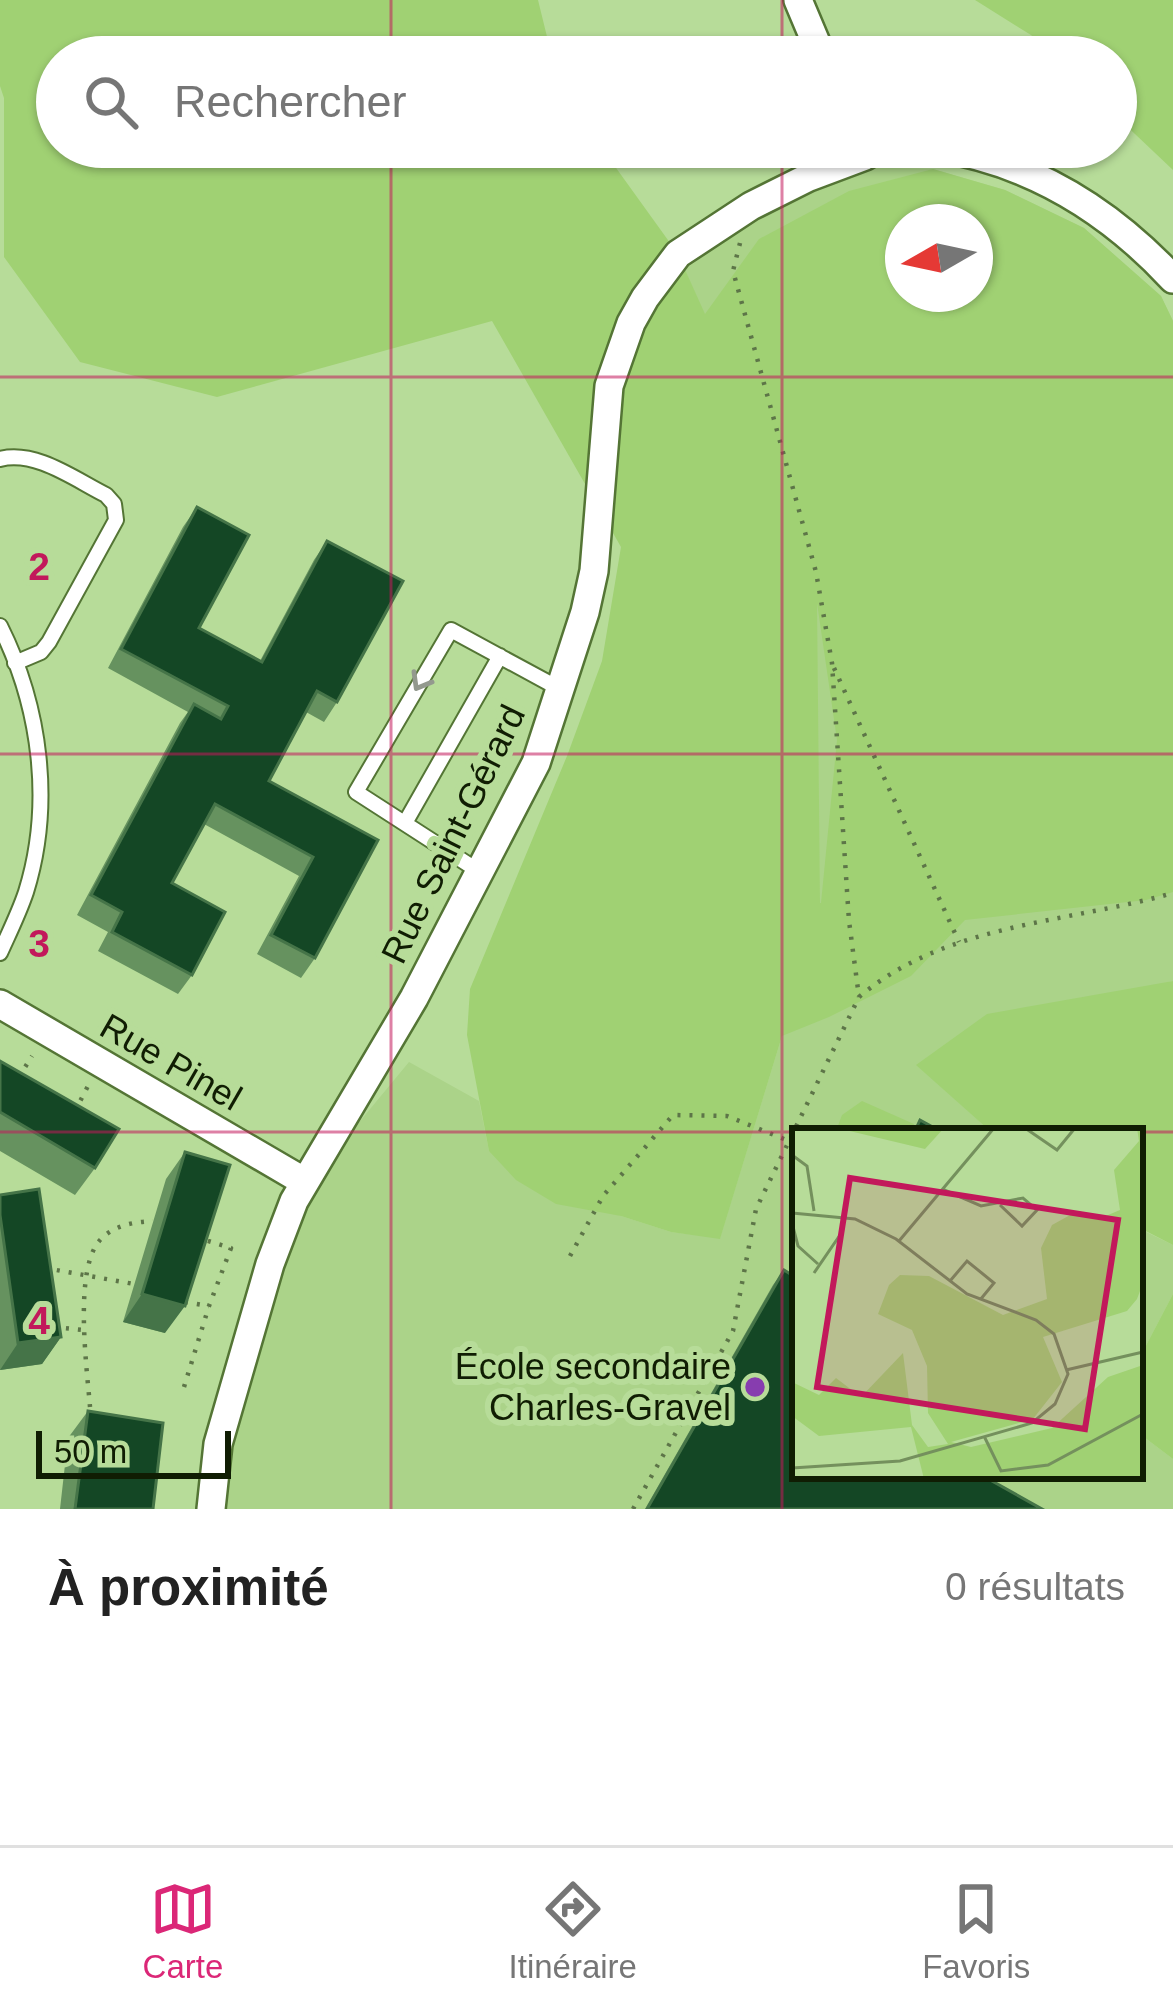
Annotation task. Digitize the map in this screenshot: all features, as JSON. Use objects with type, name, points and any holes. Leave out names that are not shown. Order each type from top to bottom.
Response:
[{"type":"street","points":[[798,0],[813,36]]},
{"type":"street","name":"Rue Saint-Gérard","points":[[212,1509],[218,1444],[270,1264],[294,1201],[414,998],[536,763],[594,571],[609,386],[631,323],[678,254],[751,206],[829,168]]},
{"type":"street","points":[[1009,168],[1062,189],[1107,217],[1173,279]]},
{"type":"street","name":"Rue Pinel","points":[[0,1004],[305,1182]]},
{"type":"lane","points":[[0,460],[31,458],[115,504],[116,520],[49,642],[41,652],[15,663]]},
{"type":"lane","points":[[0,626],[32,715],[40,765],[37,845],[25,895],[0,953]]},
{"type":"lane","points":[[480,872],[356,792],[451,630],[560,689]]},
{"type":"lane","points":[[405,824],[500,656]]},
{"type":"path","points":[[751,206],[733,271],[816,572],[832,663],[849,921],[859,997]]},
{"type":"path","points":[[832,663],[959,943]]},
{"type":"path","points":[[795,1128],[859,997],[883,976],[959,943],[1014,926],[1173,892]]},
{"type":"path","points":[[12,1088],[35,1051]]},
{"type":"path","points":[[70,1120],[89,1084]]},
{"type":"path","points":[[570,1256],[603,1196],[673,1115],[727,1115],[789,1141]]},
{"type":"path","points":[[633,1509],[733,1331],[756,1209],[792,1135]]},
{"type":"path","points":[[90,1407],[84,1330],[86,1277],[97,1242],[117,1227],[153,1221]]},
{"type":"path","points":[[184,1387],[231,1248],[196,1238]]},
{"type":"path","points":[[42,1268],[134,1284]]},
{"type":"path","points":[[176,1300],[208,1306]]},
{"type":"path","points":[[49,1326],[84,1330]]},
{"type":"shaded area","points":[[0,0],[538,0],[547,36],[36,36],[36,168],[616,168],[678,254],[705,314],[759,239],[849,191],[933,169],[1005,190],[1084,228],[1161,296],[1173,321],[1173,892],[1146,900],[965,920],[911,976],[782,1036],[720,1239],[556,1204],[516,1180],[489,1151],[467,1035],[470,989],[602,661],[621,547],[492,321],[217,397],[80,362],[4,257]],"holes":[[[817,603],[837,740],[820,903]]]},
{"type":"shaded area","points":[[975,0],[1173,0],[1173,170],[1137,136],[1137,36],[1031,35]]},
{"type":"shaded area","name":"École secondaire Charles-Gravel","points":[[850,168],[933,169],[1005,190],[1084,228],[1161,296],[1173,321],[1173,981],[917,1065],[987,1128],[792,1128],[792,1479],[1143,1479],[1143,1436],[1173,1459],[1173,1509],[215,1509],[294,1201],[409,1062],[479,1101],[489,1151],[621,1216],[671,1232],[720,1238],[782,1036],[820,944],[816,572],[678,254]]},
{"type":"shaded area","points":[[1173,981],[1173,1245],[1143,1230],[1143,1128],[987,1128],[916,1065],[987,1014]]},
{"type":"shaded area","points":[[862,1101],[914,1124],[913,1128],[837,1128],[842,1115]]},
{"type":"shaded area","points":[[1143,1230],[1173,1245],[1173,1294],[1143,1351]]},
{"type":"shaded area","points":[[1173,1294],[1173,1459],[1143,1436],[1143,1351]]},
{"type":"building","points":[[197,507],[249,535],[199,628],[262,662],[327,541],[403,581],[337,702],[317,691],[269,781],[378,840],[315,958],[271,935],[313,857],[215,804],[172,883],[225,912],[192,975],[112,932],[122,912],[91,895],[194,704],[221,719],[228,706],[121,649]]},
{"type":"building","points":[[0,1061],[119,1129],[95,1168],[0,1112]]},
{"type":"building","points":[[185,1152],[230,1165],[185,1306],[142,1294]]},
{"type":"building","points":[[39,1189],[61,1337],[18,1343],[0,1195]]},
{"type":"building","name":"École secondaire Charles-Gravel","points":[[784,1270],[792,1275],[792,1479],[988,1479],[1042,1509],[647,1509]]},
{"type":"building","points":[[88,1411],[163,1423],[153,1509],[75,1509]]},
{"type":"place","name":"École secondaire Charles-Gravel","points":[[755,1387]]}]
